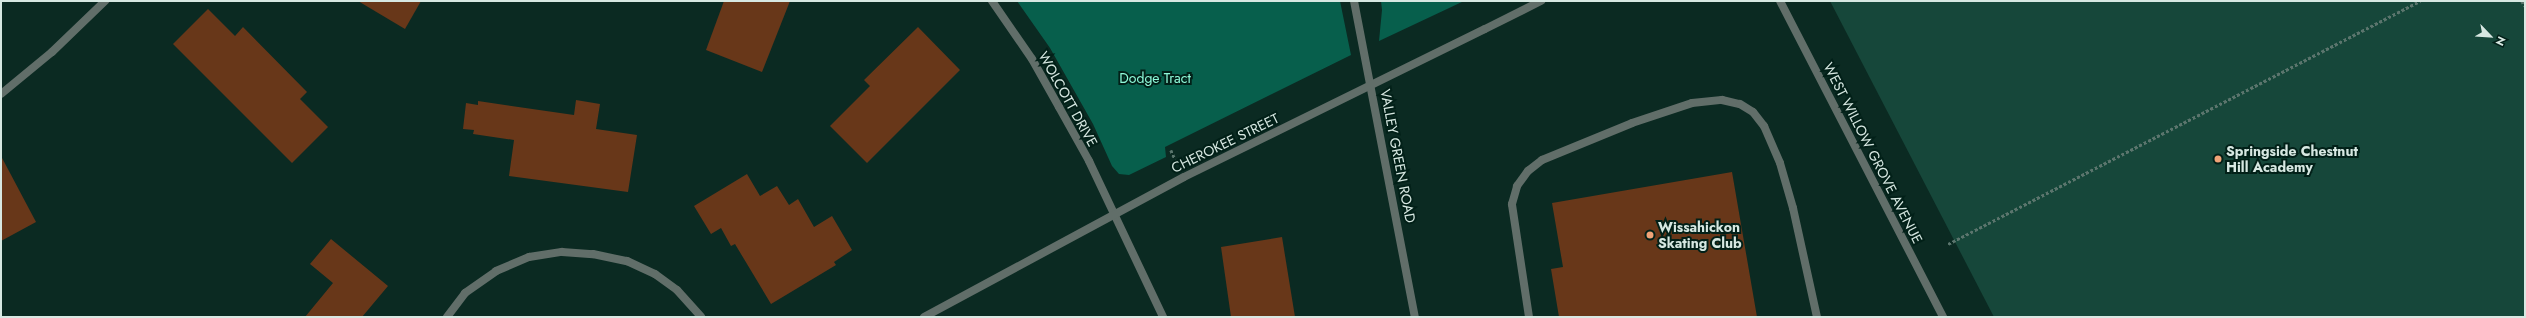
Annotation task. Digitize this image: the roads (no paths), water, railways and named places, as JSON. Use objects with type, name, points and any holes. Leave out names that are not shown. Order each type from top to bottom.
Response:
[{"type":"street","points":[[1,94],[52,52],[105,1]]},
{"type":"street","name":"WOLCOTT DRIVE","points":[[992,1],[1032,59],[1059,107],[1113,214],[1162,317]]},
{"type":"street","name":"VALLEY GREEN ROAD","points":[[1354,1],[1415,317]]},
{"type":"street","name":"CHEROKEE STREET","points":[[924,317],[1184,177],[1541,1]]},
{"type":"street","name":"WEST WILLOW GROVE AVENUE","points":[[1780,1],[1943,317]]},
{"type":"street","points":[[1529,317],[1512,204],[1517,186],[1528,171],[1542,160],[1632,123],[1692,104],[1722,100],[1740,104],[1753,112],[1764,126],[1780,163],[1793,208],[1818,317]]},
{"type":"street","points":[[447,317],[465,293],[496,271],[529,257],[562,252],[593,254],[627,261],[677,290],[701,317]]},
{"type":"place","name":"Springside Chestnut Hill Academy","points":[[2218,159]]},
{"type":"place","name":"Wissahickon Skating Club","points":[[1650,235]]},
{"type":"park label","name":"Dodge Tract","points":[[1155,78]]}]
